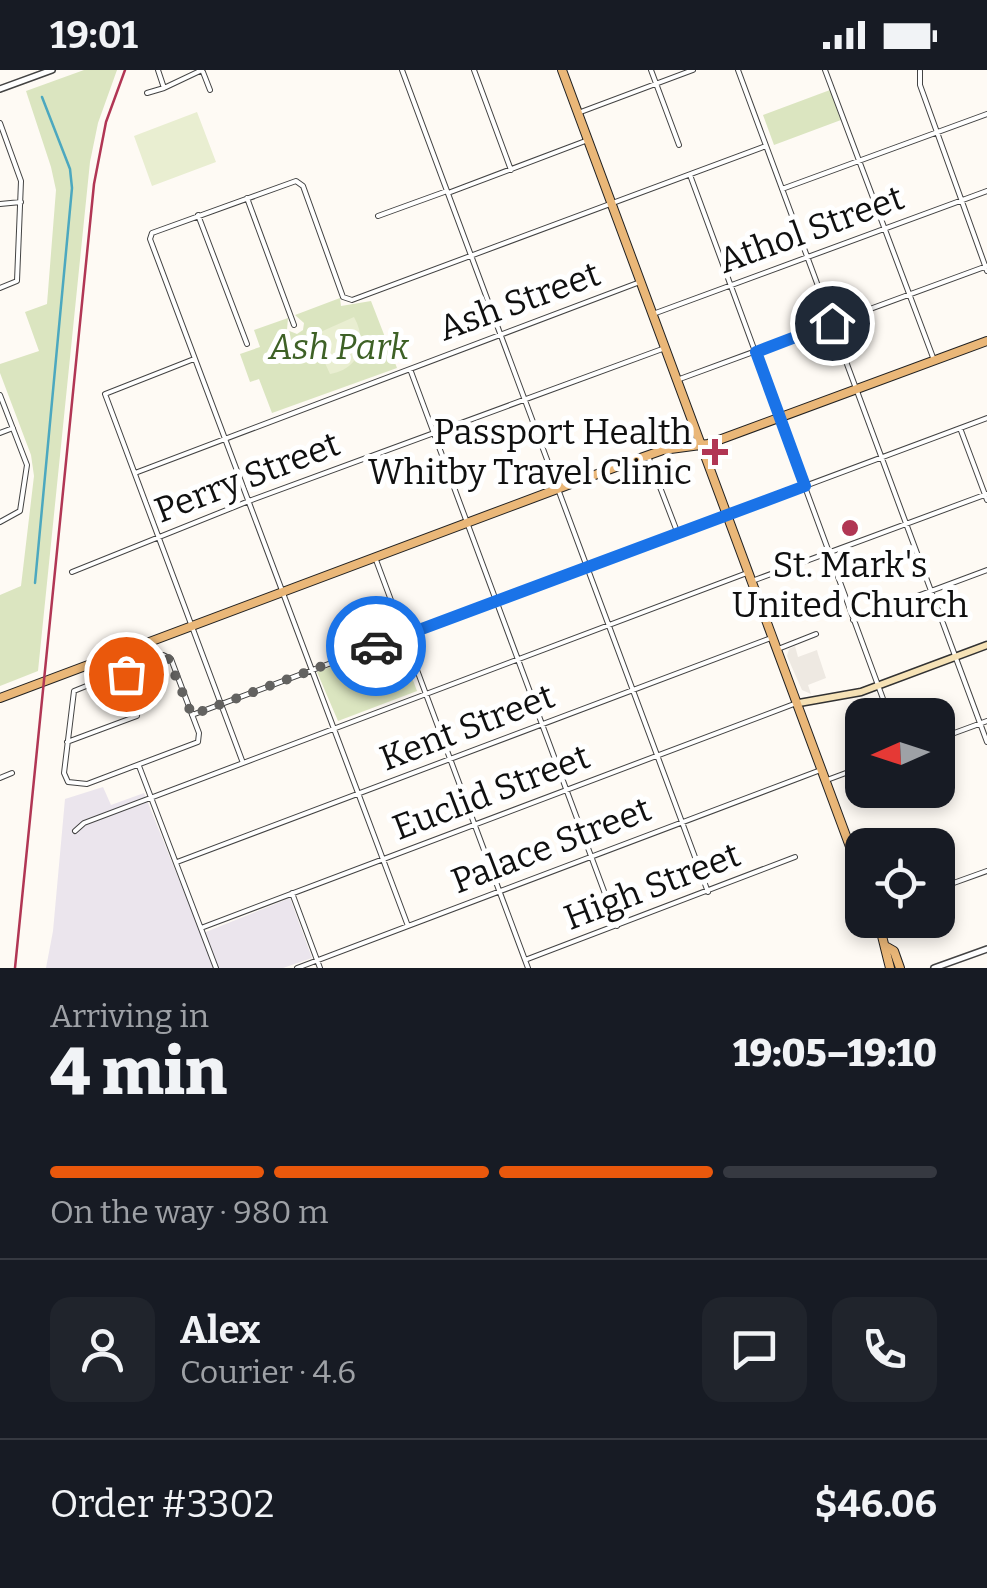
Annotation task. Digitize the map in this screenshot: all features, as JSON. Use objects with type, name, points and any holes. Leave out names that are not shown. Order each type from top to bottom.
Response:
[{"type":"main road","points":[[562,70],[845,831]]},
{"type":"main road","points":[[0,698],[648,456],[701,446],[987,341]]},
{"type":"main road","points":[[682,447],[690,438],[691,418]]},
{"type":"main road","points":[[799,703],[878,686],[987,645]]},
{"type":"main road","points":[[884,938],[890,968]]},
{"type":"main road","points":[[888,948],[894,951],[900,968]]},
{"type":"street","points":[[0,90],[52,70]]},
{"type":"street","points":[[158,70],[164,88]]},
{"type":"street","points":[[402,70],[708,892]]},
{"type":"street","points":[[474,70],[511,170]]},
{"type":"street","points":[[651,70],[680,145]]},
{"type":"street","points":[[578,114],[693,70]]},
{"type":"street","points":[[738,70],[987,742]]},
{"type":"street","points":[[825,70],[935,362]]},
{"type":"street","points":[[677,380],[986,268],[920,84],[920,70]]},
{"type":"street","points":[[147,94],[203,71],[210,90]]},
{"type":"street","points":[[782,190],[987,114]]},
{"type":"street","points":[[0,123],[21,182],[16,281],[0,288]]},
{"type":"street","points":[[378,216],[588,140]]},
{"type":"street","points":[[408,926],[194,360],[150,239],[152,232],[291,181],[303,186],[346,300],[352,300],[766,146]]},
{"type":"street","points":[[690,176],[883,698]]},
{"type":"street","name":"Athol Street","points":[[652,314],[987,192]]},
{"type":"street","points":[[246,198],[294,325]]},
{"type":"street","points":[[0,204],[20,202]]},
{"type":"street","points":[[198,215],[247,344]]},
{"type":"street","name":"Ash Street","points":[[135,473],[641,282]]},
{"type":"street","name":"Perry Street","points":[[72,572],[249,501],[665,348]]},
{"type":"street","points":[[194,360],[105,394],[243,763]]},
{"type":"street","points":[[410,369],[617,926]]},
{"type":"street","points":[[0,396],[28,471],[20,512],[0,522]]},
{"type":"street","points":[[192,715],[987,418]]},
{"type":"street","points":[[0,433],[13,428]]},
{"type":"street","points":[[75,831],[84,823],[610,626],[986,496],[960,428]]},
{"type":"street","points":[[648,456],[678,534]]},
{"type":"street","points":[[376,558],[528,968]]},
{"type":"street","points":[[853,620],[987,570]]},
{"type":"street","points":[[778,648],[816,634]]},
{"type":"street","name":"Kent Street","points":[[177,862],[774,637]]},
{"type":"street","points":[[167,656],[199,733],[198,742],[87,784],[68,782],[64,773],[74,691],[124,669],[167,656]]},
{"type":"street","points":[[67,742],[137,716],[138,705],[124,669]]},
{"type":"street","name":"Euclid Street","points":[[201,928],[799,703]]},
{"type":"street","points":[[955,733],[987,721]]},
{"type":"street","points":[[139,766],[216,968]]},
{"type":"street","name":"Palace Street","points":[[297,968],[823,769]]},
{"type":"street","points":[[0,778],[12,773]]},
{"type":"street","points":[[827,780],[845,773]]},
{"type":"street","name":"High Street","points":[[525,960],[795,857]]},
{"type":"street","points":[[955,882],[987,871]]},
{"type":"street","points":[[292,893],[320,968]]},
{"type":"street","points":[[934,968],[987,949]]},
{"type":"shaded area","points":[[795,646],[798,657],[817,650],[826,678],[808,685],[811,694],[802,690],[787,656]]},
{"type":"shaded area","points":[[103,787],[111,805],[144,793],[201,934],[290,898],[312,958],[283,968],[46,968],[65,799]]},
{"type":"green space","points":[[84,70],[117,70],[98,123],[90,162],[38,671],[0,686],[0,595],[21,586],[34,476],[31,455],[0,364],[39,351],[25,312],[47,304],[56,190],[26,91]]},
{"type":"green space","points":[[830,90],[841,120],[774,145],[763,115]]},
{"type":"green space","points":[[197,112],[216,162],[152,186],[134,136]]},
{"type":"green space","name":"Ash Park","points":[[340,298],[341,306],[371,301],[397,368],[272,413],[259,379],[250,382],[240,354],[260,347],[254,330],[288,318],[287,330],[297,334],[304,323],[295,315]]},
{"type":"green space","points":[[354,317],[360,336],[358,353],[348,366],[330,374],[314,339],[316,334]]},
{"type":"green space","points":[[399,642],[417,691],[338,721],[317,672]]},
{"type":"waterway","points":[[35,583],[72,188],[70,169],[42,97]]},
{"type":"railway","points":[[15,968],[94,184],[106,122],[125,70]]},
{"type":"way so far","points":[[126,674],[124,669],[167,656],[192,715],[376,646]]},
{"type":"place","name":"Passport Health Whitby Travel Clinic","points":[[715,452]]},
{"type":"place","name":"St. Mark's United Church","points":[[850,528]]},
{"type":"route","points":[[376,646],[805,486],[756,352],[832,323]]}]
